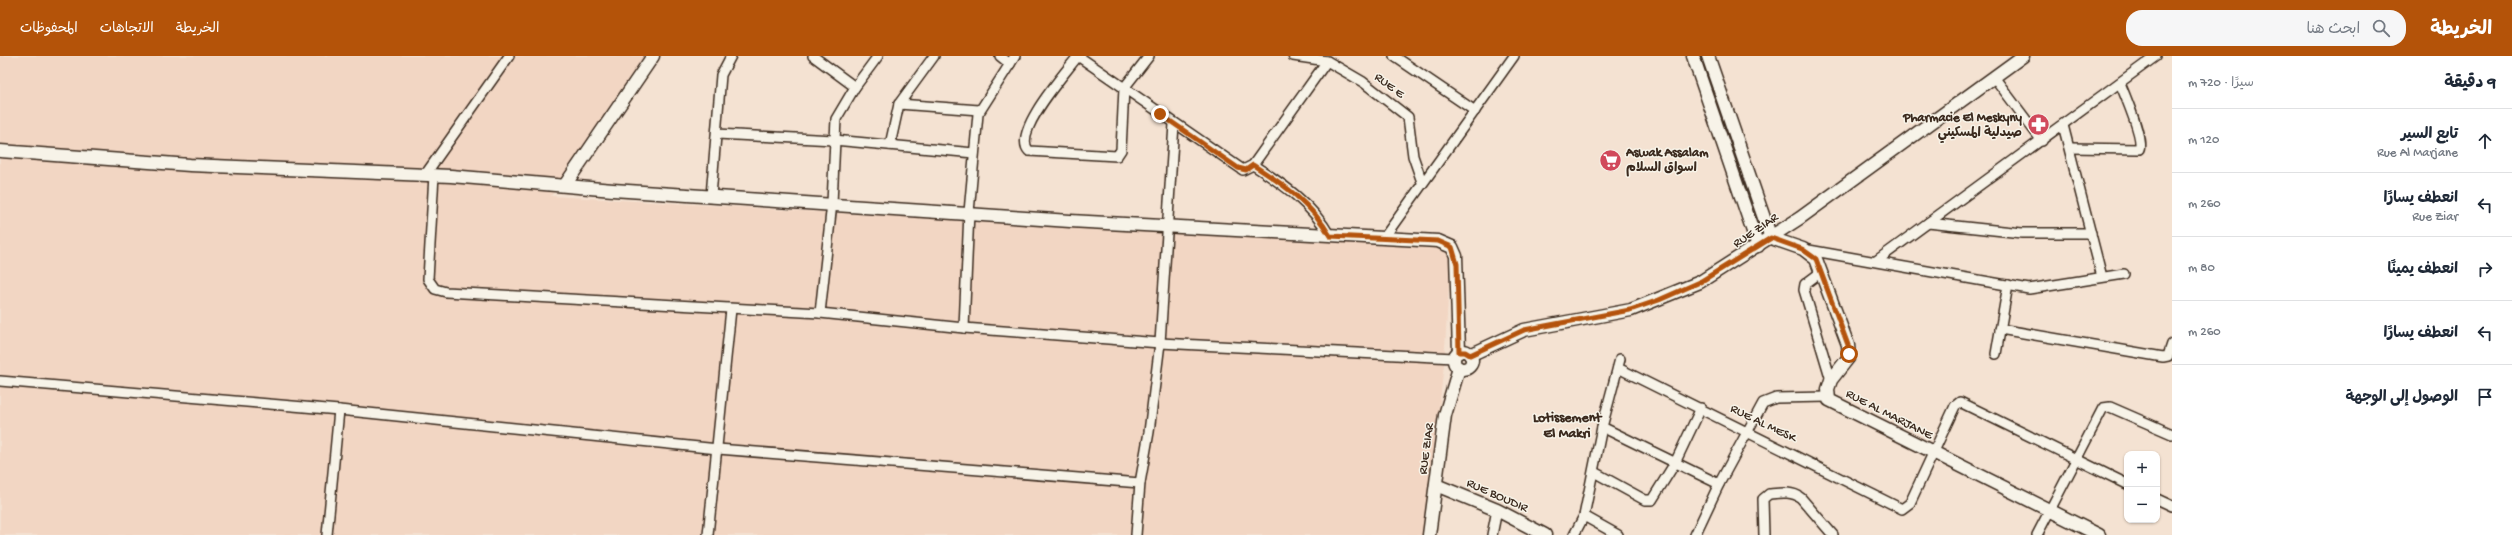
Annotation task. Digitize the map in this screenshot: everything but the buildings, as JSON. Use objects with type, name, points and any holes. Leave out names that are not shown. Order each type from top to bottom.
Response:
[{"type":"street","points":[[0,151],[190,165],[429,175],[832,204],[1330,236],[1438,241],[1450,245],[1454,249],[1457,264],[1461,358],[1160,343],[964,328],[820,313],[592,302],[446,292],[435,289],[428,279],[429,175],[508,56]]},
{"type":"street","points":[[565,185],[653,56]]},
{"type":"street","points":[[710,196],[722,70],[731,56]]},
{"type":"street","points":[[813,56],[855,88]]},
{"type":"street","points":[[820,313],[832,204],[834,140],[837,116],[878,56]]},
{"type":"street","points":[[890,145],[899,104],[934,56]]},
{"type":"street","points":[[1000,56],[1010,64]]},
{"type":"street","points":[[964,328],[969,212],[979,110],[1015,56]]},
{"type":"street","points":[[1149,56],[1124,88],[1120,150],[1117,156],[1028,151],[1025,145],[1025,136],[1032,117],[1078,56],[1124,88],[1174,124],[1238,168],[1246,170],[1253,165],[1327,61]]},
{"type":"street","name":"RUE E","points":[[1292,56],[1327,61],[1363,82],[1408,117],[1413,156],[1422,182]]},
{"type":"street","points":[[1394,56],[1475,111]]},
{"type":"street","points":[[1383,239],[1422,182],[1514,56]]},
{"type":"street","points":[[1694,56],[1758,246]]},
{"type":"street","points":[[1708,56],[1771,238]]},
{"type":"street","name":"RUE ZIAR","points":[[1429,535],[1445,415],[1461,358],[1524,330],[1630,310],[1659,300],[1700,282],[1771,238],[2023,56]]},
{"type":"street","points":[[1876,261],[2042,141],[2156,56]]},
{"type":"street","points":[[1994,77],[2042,141]]},
{"type":"street","points":[[2070,148],[2139,149],[2141,143],[2120,83]]},
{"type":"street","points":[[899,104],[979,110]]},
{"type":"street","points":[[1712,112],[1726,106]]},
{"type":"street","points":[[1136,535],[1140,483],[1149,432],[1160,343],[1174,124]]},
{"type":"street","points":[[2063,125],[2102,277]]},
{"type":"street","points":[[717,134],[834,140],[974,153]]},
{"type":"street","points":[[1253,165],[1279,182],[1314,210],[1330,236]]},
{"type":"street","points":[[1928,223],[2022,233],[2091,233]]},
{"type":"street","name":"RUE AL MARJANE","points":[[1771,238],[1802,249],[1816,259],[1849,350],[1848,359],[1830,380],[1828,397],[1843,408],[2098,535]]},
{"type":"street","points":[[1802,249],[2029,289],[2124,274]]},
{"type":"street","points":[[1821,272],[1806,284],[1804,296],[1830,380]]},
{"type":"street","points":[[1996,354],[2008,285]]},
{"type":"street","points":[[708,535],[718,449],[731,309]]},
{"type":"street","points":[[2000,329],[2163,357],[2168,356],[2172,344]]},
{"type":"street","name":"RUE AL MESK","points":[[1602,427],[1619,364],[1701,408],[1894,506],[1905,508],[1910,503],[1933,453]]},
{"type":"street","points":[[0,381],[339,410],[718,449],[1140,483]]},
{"type":"street","points":[[1696,535],[1719,484],[1761,405],[1768,400],[1828,397]]},
{"type":"street","points":[[1933,453],[1955,406],[1960,402],[2124,483]]},
{"type":"street","points":[[2037,535],[2077,460],[2100,412],[2106,406],[2172,434]]},
{"type":"street","points":[[1594,472],[1649,501],[1659,492],[1675,463],[1701,408]]},
{"type":"street","points":[[327,535],[339,410]]},
{"type":"street","points":[[1574,535],[1584,516],[1602,427],[1719,484]]},
{"type":"street","name":"RUE BOUDIR","points":[[1436,485],[1498,510],[1545,535]]},
{"type":"street","points":[[1764,535],[1763,499],[1769,494],[1787,493],[1796,494],[1801,498],[1832,535]]},
{"type":"street","points":[[2160,500],[2172,506]]},
{"type":"street","points":[[1492,535],[1498,510]]},
{"type":"street","points":[[1584,516],[1618,535]]},
{"type":"shaded area","points":[[0,56],[646,56],[551,196],[1451,249],[1444,364],[1425,535],[0,535]]},
{"type":"place","name":"Pharmacie El Meskyny صيدلية المسكيني","points":[[2038,125]]},
{"type":"place","name":"Aswak Assalam اسواق السلام","points":[[1611,160]]},
{"type":"district","name":"Lotissement El Makri","points":[[1567,426]]},
{"type":"route","points":[[1160,114],[1241,170],[1246,170],[1253,165],[1279,182],[1314,210],[1321,219],[1330,236],[1438,241],[1450,245],[1456,252],[1460,324],[1459,352],[1462,351],[1470,355],[1497,341],[1534,327],[1630,310],[1659,300],[1700,282],[1724,269],[1771,238],[1802,249],[1816,259],[1848,345],[1849,354]]}]
